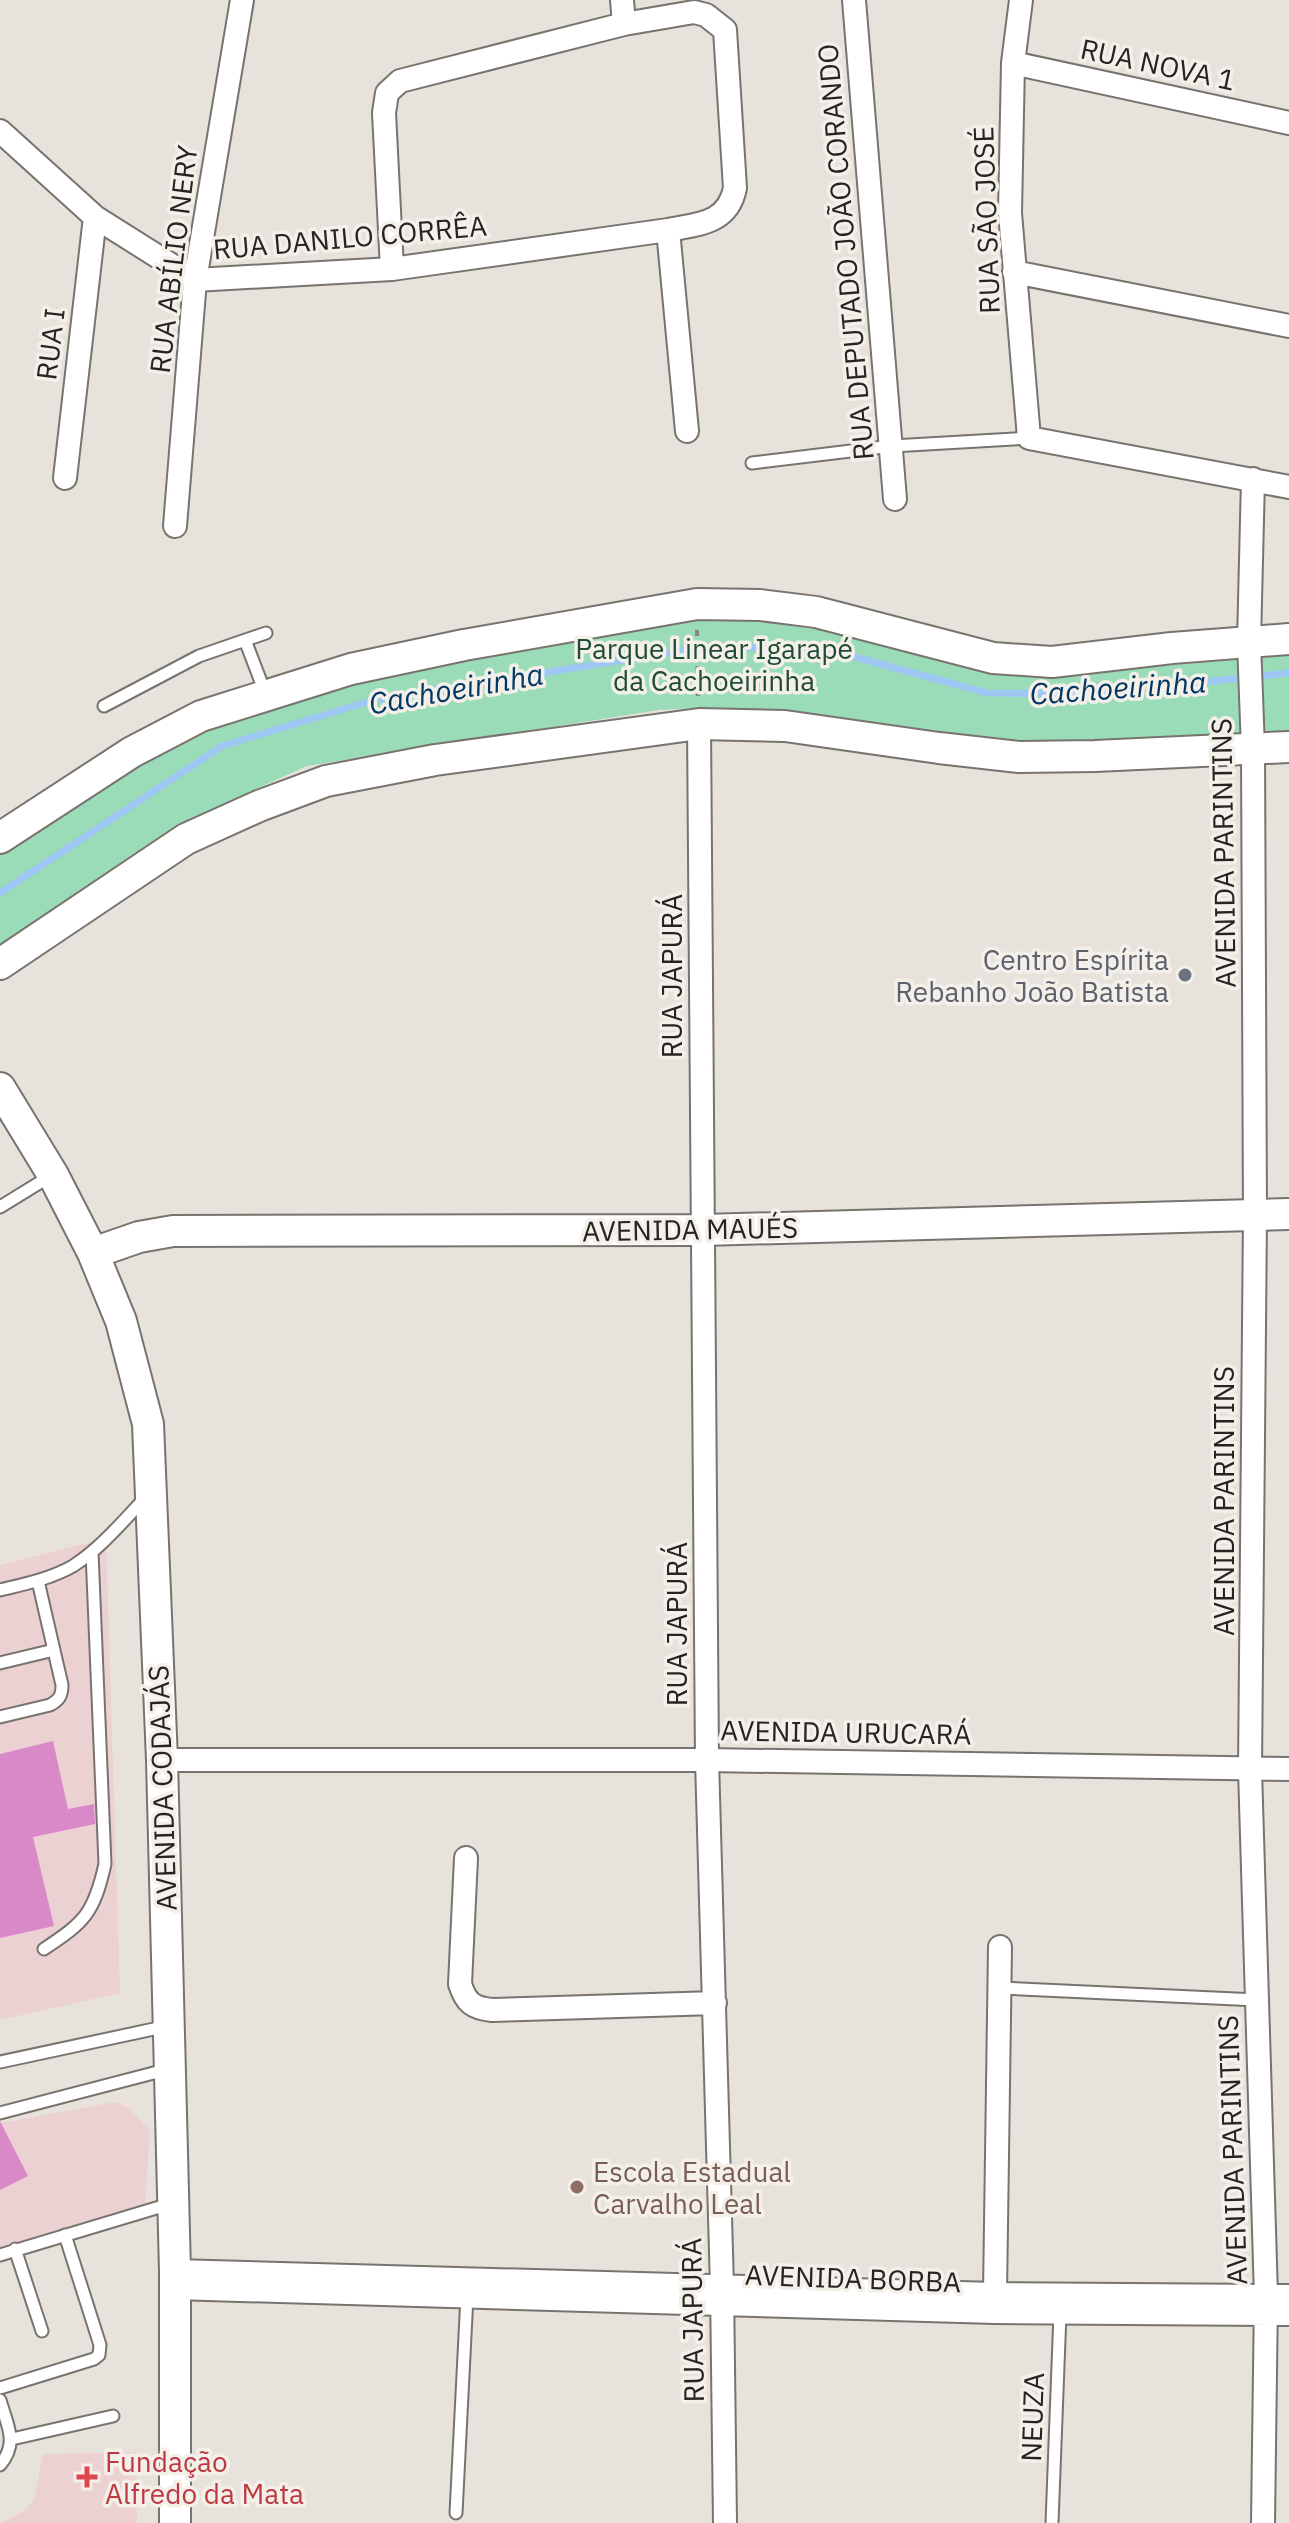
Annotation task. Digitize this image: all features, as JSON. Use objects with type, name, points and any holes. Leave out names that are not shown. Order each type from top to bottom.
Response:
[{"type":"street","name":"RUA ABÍLIO NERY","points":[[175,526],[195,280],[242,0]]},
{"type":"street","points":[[392,269],[384,113],[387,93],[400,81],[624,24],[622,0]]},
{"type":"street","name":"RUA DEPUTADO JOÃO CORANDO","points":[[854,0],[895,499]]},
{"type":"street","name":"RUA SÃO JOSÉ","points":[[1021,0],[1013,63],[1010,213],[1029,438]]},
{"type":"street","name":"RUA DANILO CORRÊA","points":[[0,131],[95,217],[195,280],[392,269],[668,230],[710,221],[723,213],[733,201],[735,188],[725,30],[706,15],[694,12],[624,24]]},
{"type":"street","name":"RUA NOVA 1","points":[[1013,63],[1289,123]]},
{"type":"street","name":"RUA I","points":[[65,478],[95,217]]},
{"type":"street","points":[[668,230],[687,431]]},
{"type":"street","points":[[1014,272],[1289,326]]},
{"type":"street","points":[[1029,438],[1289,487]]},
{"type":"street","name":"AVENIDA PARINTINS","points":[[1253,479],[1249,650],[1253,741],[1255,1215],[1250,1770],[1265,2305],[1263,2523]]},
{"type":"street","points":[[0,838],[132,752],[201,716],[351,669],[697,604],[760,605],[816,612],[993,658],[1052,662],[1172,648],[1249,650],[1289,639]]},
{"type":"street","points":[[0,964],[186,839],[259,806],[326,781],[699,712],[1019,757],[1253,741],[1289,747]]},
{"type":"street","name":"RUA JAPURÁ","points":[[699,712],[707,1760],[725,2523]]},
{"type":"street","name":"AVENIDA CODAJÁS","points":[[0,1088],[53,1175],[93,1253],[121,1321],[148,1424],[169,2025],[175,2279],[175,2523]]},
{"type":"street","name":"AVENIDA MAUÉS","points":[[93,1253],[139,1237],[173,1231],[703,1230],[1289,1214]]},
{"type":"street","name":"AVENIDA URUCARÁ","points":[[162,1760],[707,1760],[1289,1769]]},
{"type":"street","points":[[466,1858],[460,1984],[464,1997],[474,2008],[715,2003]]},
{"type":"street","points":[[995,2294],[1000,1947]]},
{"type":"street","name":"AVENIDA BORBA","points":[[175,2279],[722,2296],[1060,2313],[1265,2305],[1289,2296]]},
{"type":"street","name":"AVENIDA BORBA","points":[[175,2279],[467,2296],[995,2294],[1265,2305],[1289,2314]]},
{"type":"lane","points":[[752,463],[892,446],[1029,438]]},
{"type":"lane","points":[[104,706],[199,656],[266,633]]},
{"type":"lane","points":[[245,640],[266,696]]},
{"type":"lane","points":[[0,1207],[53,1175]]},
{"type":"lane","points":[[0,1590],[38,1581],[71,1567],[92,1552],[151,1492]]},
{"type":"lane","points":[[44,1949],[77,1927],[97,1899],[105,1864],[92,1552]]},
{"type":"lane","points":[[0,1717],[58,1701],[62,1685],[38,1581]]},
{"type":"lane","points":[[0,1663],[54,1650]]},
{"type":"lane","points":[[1000,1988],[1257,2000]]},
{"type":"lane","points":[[0,2062],[169,2025]]},
{"type":"lane","points":[[0,2113],[170,2069]]},
{"type":"lane","points":[[0,2255],[173,2203]]},
{"type":"lane","points":[[0,2388],[99,2355],[100,2345],[65,2235]]},
{"type":"lane","points":[[15,2249],[42,2331]]},
{"type":"lane","points":[[456,2513],[467,2296]]},
{"type":"lane","name":"NEUZA","points":[[1052,2523],[1060,2313]]},
{"type":"lane","points":[[0,2400],[12,2439],[9,2454],[0,2465]]},
{"type":"lane","points":[[12,2439],[113,2416]]},
{"type":"path","points":[[697,625],[699,712]]},
{"type":"shaded area","points":[[106,1538],[120,1993],[0,2020],[0,1565]]},
{"type":"shaded area","points":[[115,2102],[129,2108],[150,2131],[145,2206],[0,2248],[0,2123]]},
{"type":"shaded area","name":"Fundação Alfredo da Mata","points":[[136,2452],[137,2523],[1,2523],[24,2511],[34,2500],[43,2454]]},
{"type":"green space","name":"Parque Linear Igarapé da Cachoeirinha","points":[[696,618],[772,623],[1115,670],[1289,655],[1289,739],[1089,751],[934,740],[791,711],[659,710],[307,766],[225,803],[153,843],[0,944],[0,845],[200,722],[376,674]]},
{"type":"building","points":[[53,1741],[68,1809],[94,1804],[95,1824],[33,1837],[54,1926],[0,1938],[0,1754]]},
{"type":"building","points":[[0,2121],[28,2176],[0,2190]]},
{"type":"waterway","name":"Cachoeirinha","points":[[0,893],[222,746],[370,701],[697,648],[818,647],[987,693],[1092,694],[1289,673]]},
{"type":"place","name":"Centro Espírita Rebanho João Batista","points":[[1185,975]]},
{"type":"place","name":"Escola Estadual Carvalho Leal","points":[[577,2187]]},
{"type":"place","name":"Fundação Alfredo da Mata","points":[[87,2477]]}]
